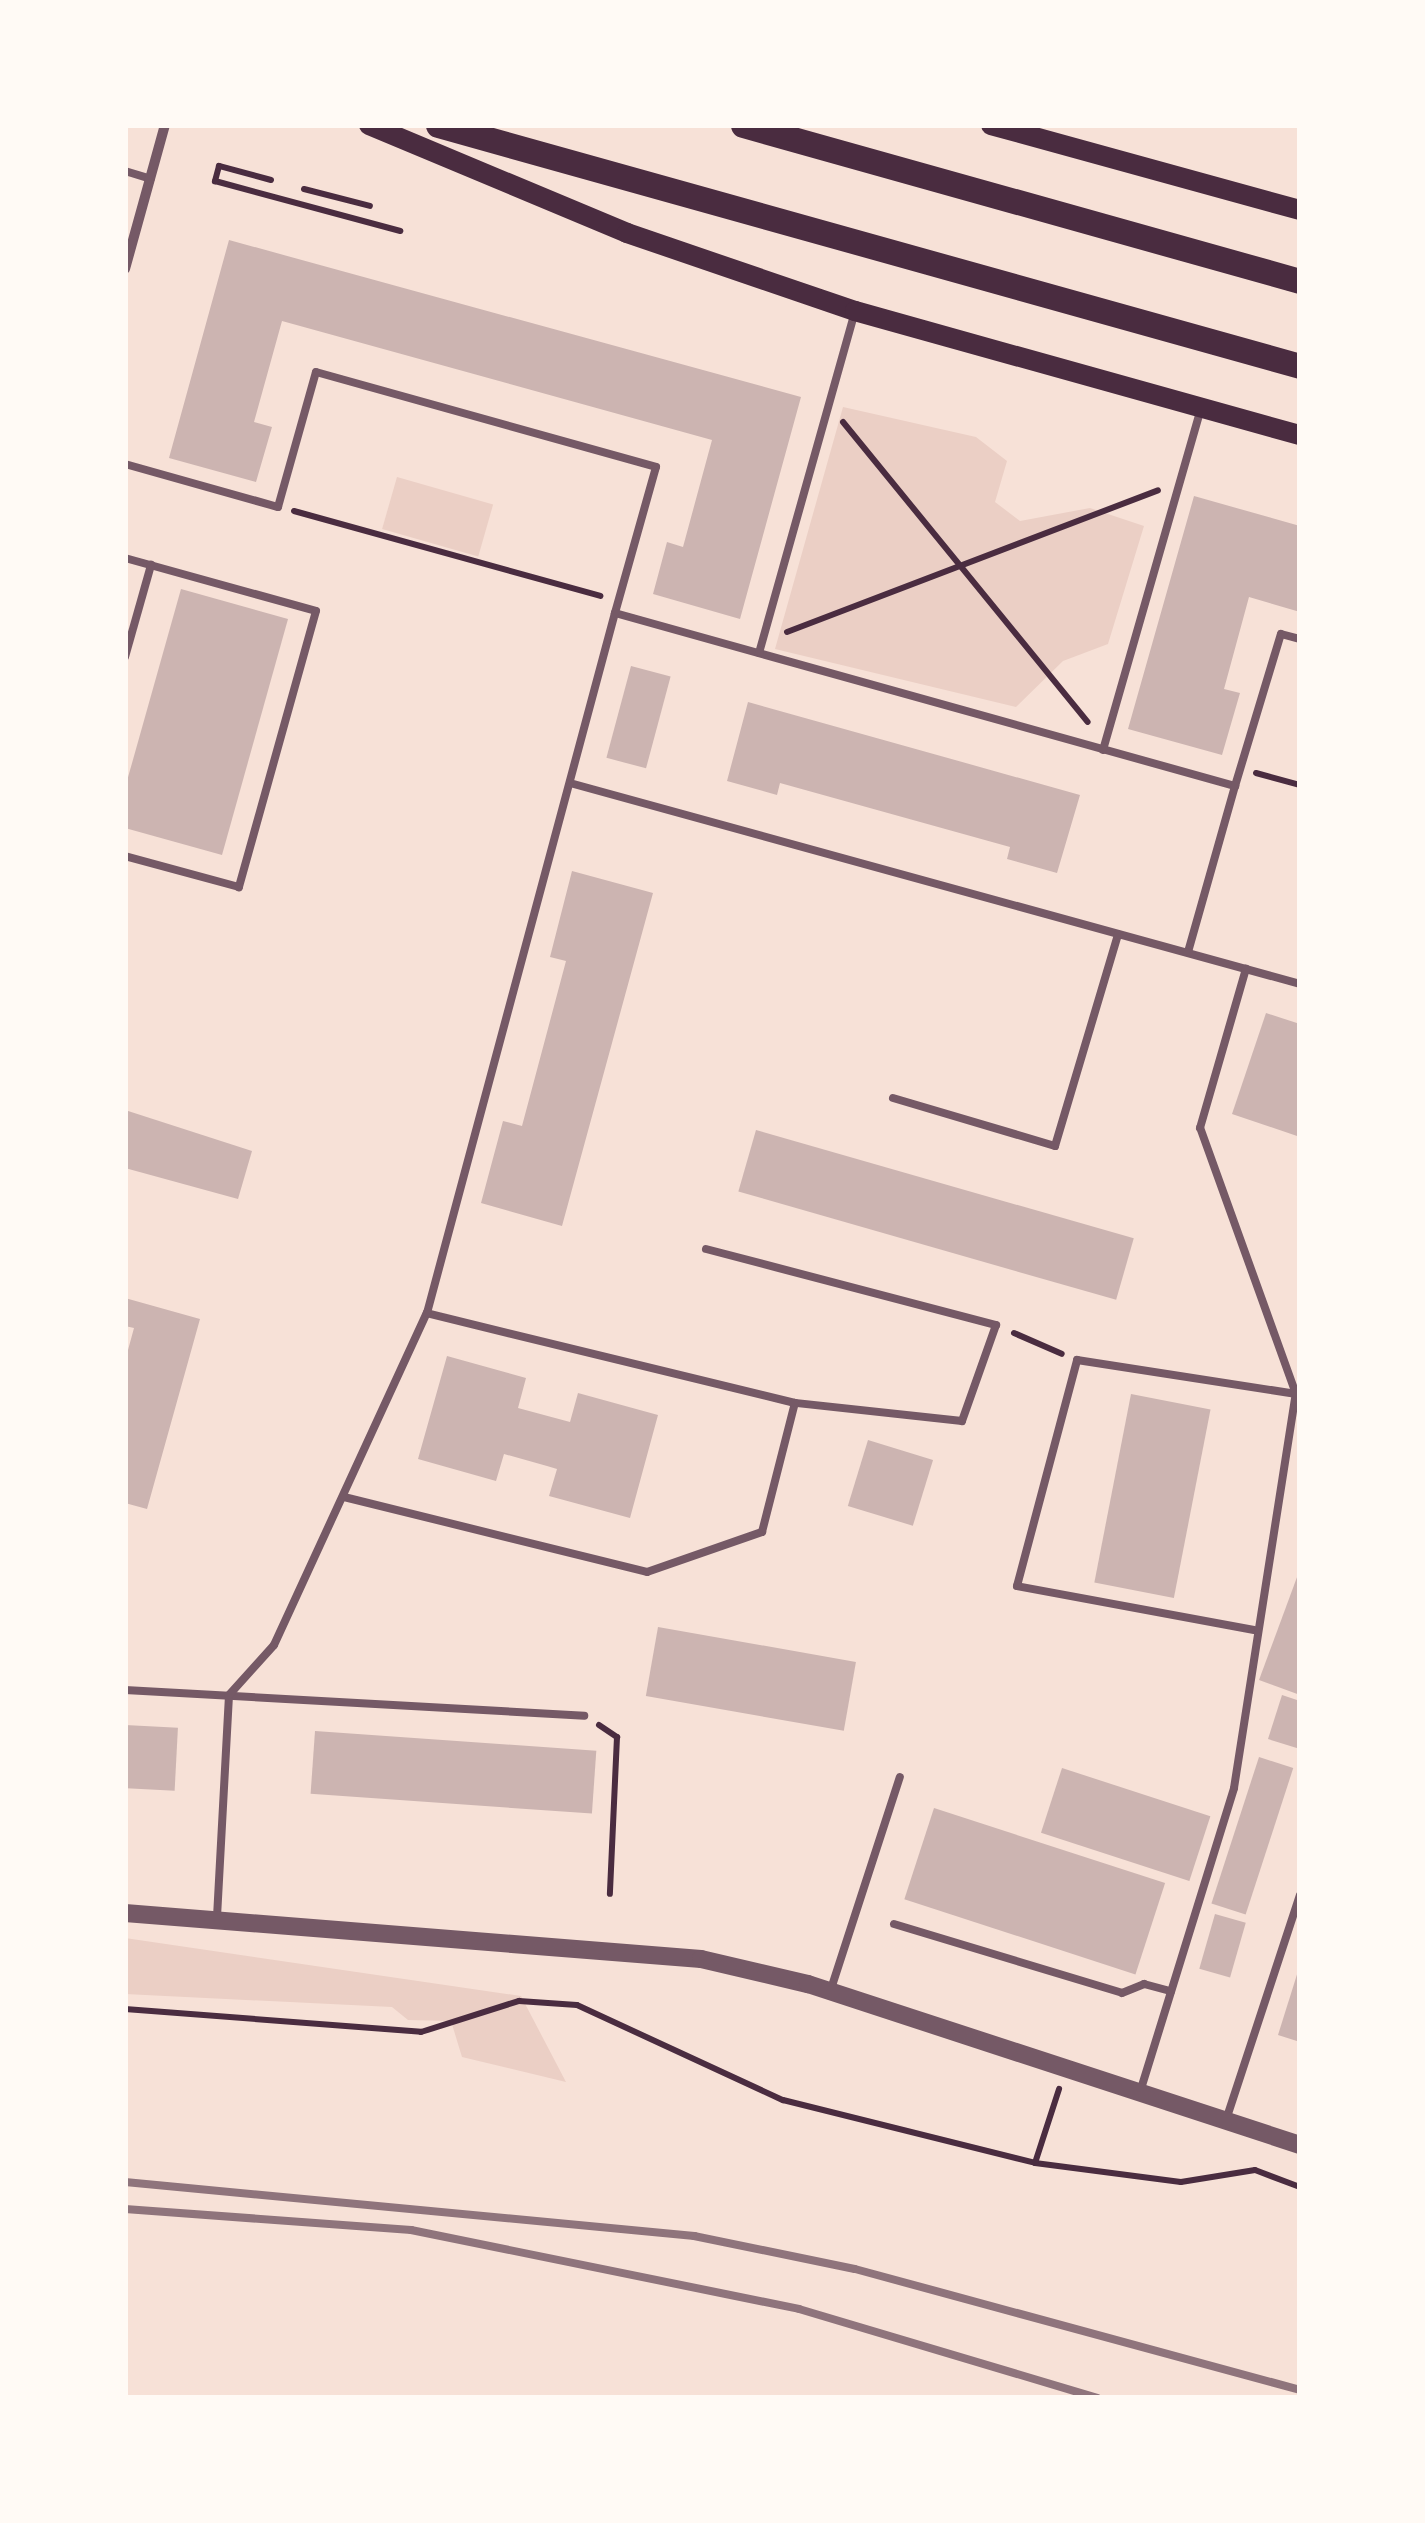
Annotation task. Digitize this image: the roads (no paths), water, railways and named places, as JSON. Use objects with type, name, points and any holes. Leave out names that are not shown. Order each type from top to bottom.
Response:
[{"type":"main road","points":[[369,125],[627,234],[855,311],[1300,435]]},
{"type":"main road","points":[[438,125],[1300,366]]},
{"type":"main road","points":[[743,125],[1300,282]]},
{"type":"main road","points":[[991,125],[1300,210]]},
{"type":"street","points":[[125,269],[165,125]]},
{"type":"street","points":[[125,1914],[615,1947],[830,1992],[1300,2146]]},
{"type":"lane","points":[[125,172],[151,179]]},
{"type":"lane","points":[[759,653],[855,311]]},
{"type":"lane","points":[[125,464],[278,507],[316,372],[656,467],[427,1313],[274,1645],[229,1695],[217,1918]]},
{"type":"lane","points":[[1104,746],[1201,408]]},
{"type":"lane","points":[[125,558],[316,611],[239,888],[125,856]]},
{"type":"lane","points":[[125,658],[151,565]]},
{"type":"lane","points":[[615,613],[1104,746],[1235,786]]},
{"type":"lane","points":[[1188,952],[1281,634],[1300,639]]},
{"type":"lane","points":[[570,783],[1300,984]]},
{"type":"lane","points":[[893,1098],[1055,1146],[1118,934]]},
{"type":"lane","points":[[1140,2092],[1234,1788],[1254,1630],[1296,1394],[1200,1128],[1246,969]]},
{"type":"lane","points":[[427,1313],[794,1403],[962,1420],[996,1325],[706,1249]]},
{"type":"lane","points":[[1254,1630],[1017,1586],[1077,1360],[1296,1394]]},
{"type":"lane","points":[[344,1498],[646,1572],[762,1532],[794,1403]]},
{"type":"lane","points":[[125,1690],[584,1716]]},
{"type":"lane","points":[[830,1992],[900,1778]]},
{"type":"lane","points":[[1226,2120],[1300,1895]]},
{"type":"lane","points":[[894,1924],[1122,1993],[1144,1984],[1171,1992]]},
{"type":"railway","points":[[125,2182],[694,2236],[855,2269],[1300,2390]]},
{"type":"railway","points":[[125,2209],[411,2230],[799,2309],[1097,2398]]}]
